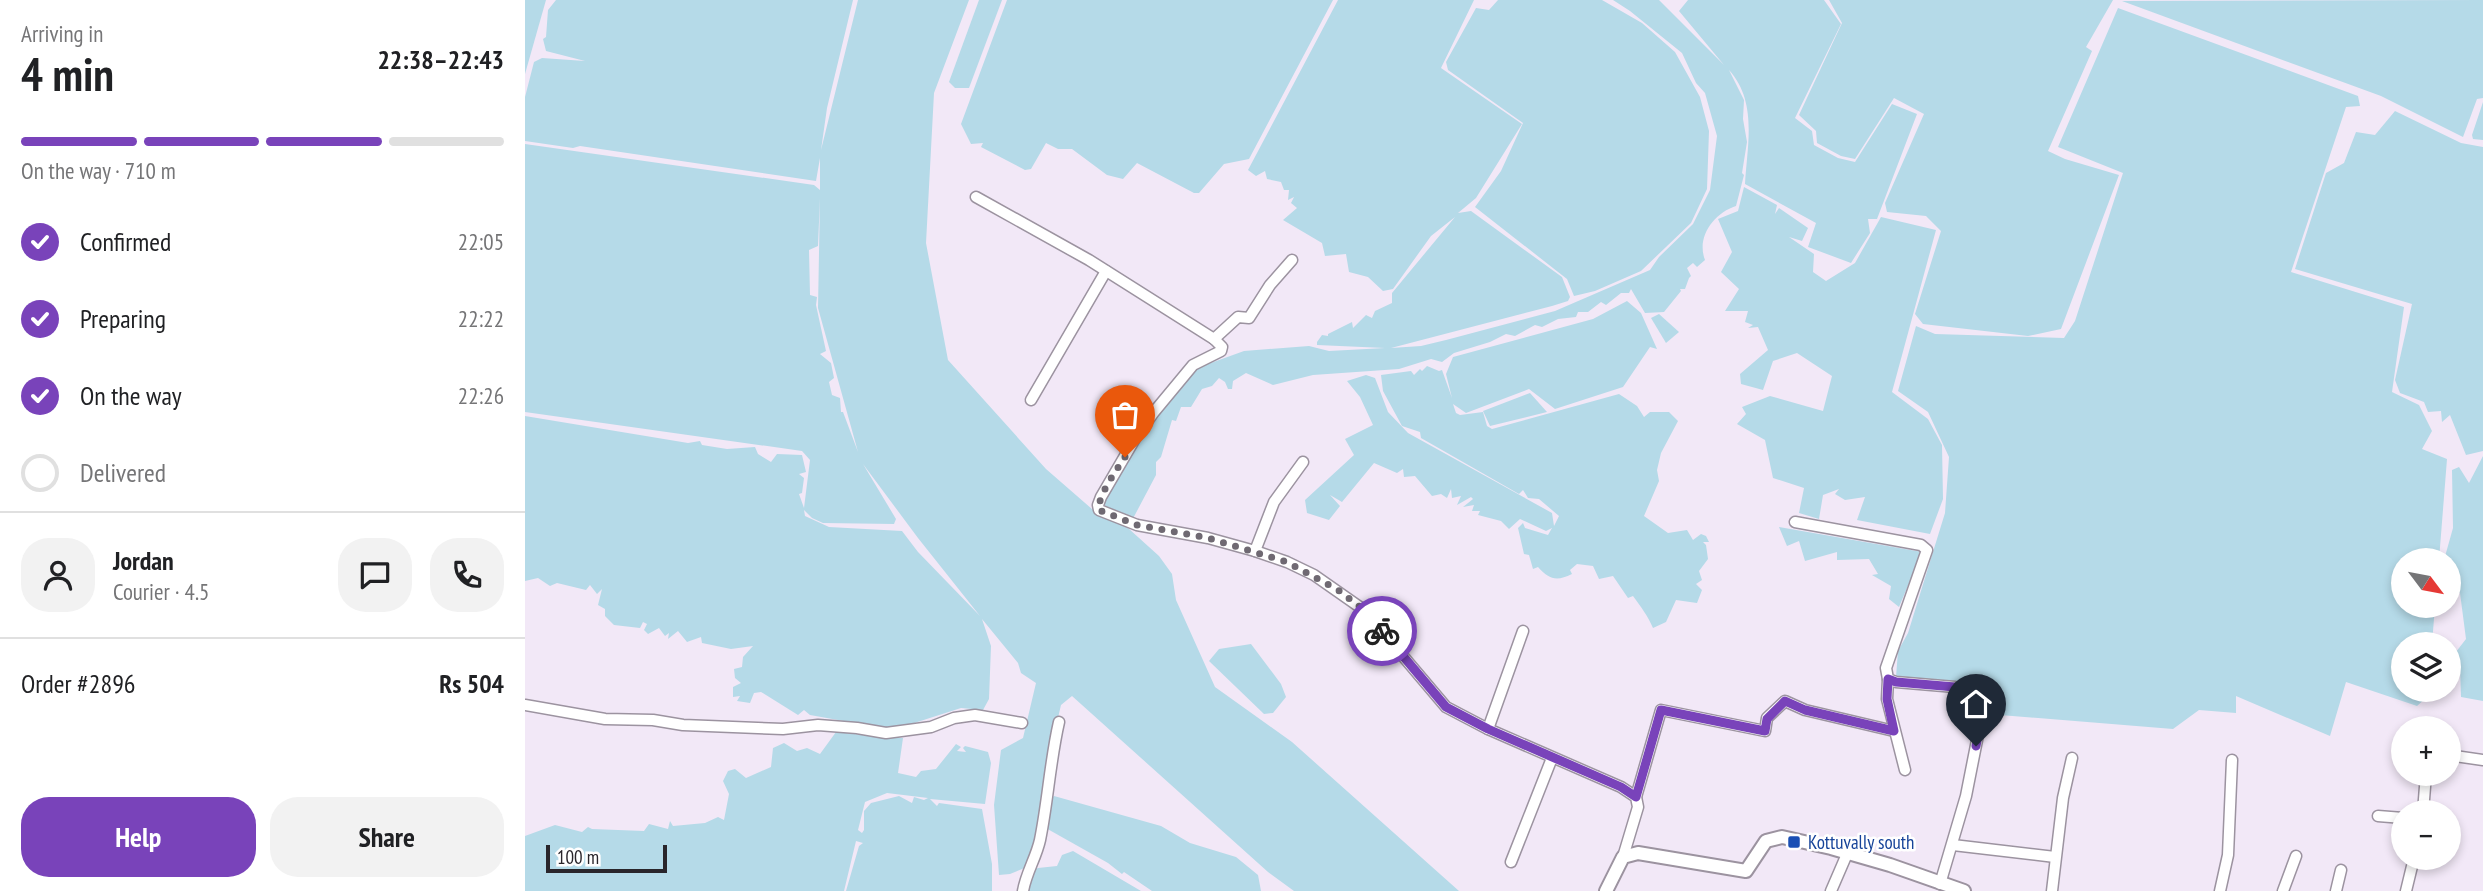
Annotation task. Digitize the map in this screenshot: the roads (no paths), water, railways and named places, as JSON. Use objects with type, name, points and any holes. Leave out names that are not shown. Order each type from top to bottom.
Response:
[{"type":"main road","points":[[1606,891],[1623,857],[1637,853],[1746,871],[1766,841],[1782,837],[1890,865],[1935,886],[1964,891]]},
{"type":"street","points":[[976,197],[1106,271],[1222,347],[1221,351],[1193,365],[1154,412],[1101,497],[1099,510],[1137,525],[1208,538],[1255,551],[1314,575],[1364,610],[1446,707],[1488,729],[1621,787],[1636,797]]},
{"type":"street","points":[[1214,340],[1238,317],[1249,318],[1270,285],[1292,260]]},
{"type":"street","points":[[1031,400],[1106,271]]},
{"type":"street","points":[[1255,551],[1274,502],[1303,462]]},
{"type":"street","points":[[1795,522],[1921,545],[1927,550],[1886,668],[1887,699],[1905,770]]},
{"type":"street","points":[[1488,729],[1523,631]]},
{"type":"street","points":[[1888,679],[1962,690],[1963,706],[1967,712],[1977,715],[1981,720],[1953,845],[1935,886]]},
{"type":"street","points":[[1623,857],[1638,807],[1636,797],[1661,710],[1765,731],[1767,719],[1785,701],[1805,710],[1894,731]]},
{"type":"street","points":[[525,705],[605,719],[783,729],[818,725],[886,733],[931,727],[954,718],[975,715],[1022,723]]},
{"type":"street","points":[[1023,891],[1040,839],[1051,755],[1059,722]]},
{"type":"street","points":[[2461,757],[2483,760]]},
{"type":"street","points":[[1511,862],[1552,758]]},
{"type":"street","points":[[2052,891],[2063,799],[2072,758]]},
{"type":"street","points":[[2220,891],[2228,855],[2232,760]]},
{"type":"street","points":[[2378,816],[2391,817]]},
{"type":"street","points":[[1953,845],[2055,857]]},
{"type":"street","points":[[1831,891],[1847,853]]},
{"type":"street","points":[[2283,891],[2296,856]]},
{"type":"street","points":[[2336,891],[2341,870]]},
{"type":"street","points":[[2406,891],[2411,870]]},
{"type":"water","points":[[525,0],[546,0],[525,74]]},
{"type":"water","points":[[556,0],[853,0],[827,108],[821,150],[858,0],[969,0],[934,93],[926,243],[948,360],[1046,469],[1100,516],[1105,499],[1144,429],[1197,368],[1244,351],[1309,346],[1329,351],[1385,348],[1317,345],[1317,342],[1322,335],[1328,336],[1352,322],[1353,328],[1366,315],[1372,318],[1375,311],[1392,303],[1392,293],[1455,217],[1431,236],[1393,289],[1383,291],[1368,277],[1349,272],[1346,254],[1325,256],[1322,243],[1283,220],[1297,208],[1291,203],[1294,197],[1288,200],[1289,190],[1284,190],[1281,182],[1267,179],[1265,171],[1256,176],[1248,170],[1338,0],[1474,0],[1441,68],[1522,124],[1476,198],[1458,213],[1471,211],[1562,277],[1570,297],[1568,301],[1552,306],[1391,348],[1421,346],[1555,311],[1650,270],[1659,257],[1693,224],[1710,190],[1717,136],[1705,93],[1696,83],[1682,53],[1613,0],[1659,0],[1724,65],[1679,11],[1688,0],[1824,0],[1841,24],[1795,118],[1812,131],[1814,145],[1838,158],[1855,162],[1892,104],[1917,114],[1877,219],[1868,219],[1870,233],[1851,263],[1808,247],[1816,223],[1745,184],[1749,125],[1747,110],[1744,96],[1729,70],[1744,100],[1743,119],[1747,142],[1742,173],[1744,175],[1736,206],[1721,214],[1709,227],[1703,243],[1705,260],[1697,267],[1693,263],[1687,268],[1691,276],[1685,289],[1680,289],[1664,312],[1645,313],[1631,289],[1629,293],[1621,293],[1606,305],[1601,302],[1588,312],[1578,312],[1576,317],[1558,319],[1542,327],[1535,325],[1515,336],[1506,334],[1454,353],[1442,362],[1431,359],[1399,369],[1313,375],[1273,385],[1246,373],[1233,381],[1232,389],[1228,389],[1225,382],[1219,378],[1212,386],[1202,389],[1191,407],[1181,407],[1176,421],[1172,420],[1161,457],[1156,462],[1156,475],[1128,528],[1159,556],[1172,574],[1176,600],[1215,687],[1292,742],[1459,891],[1294,891],[1268,872],[1072,696],[1061,705],[1049,756],[1039,862],[1010,874],[999,875],[994,805],[1001,750],[1023,738],[1036,683],[1021,673],[1018,663],[982,619],[991,646],[989,699],[983,710],[961,708],[908,725],[883,728],[810,715],[804,710],[798,715],[761,692],[754,693],[750,703],[737,701],[740,696],[733,697],[733,687],[741,683],[735,678],[734,669],[742,667],[743,657],[753,646],[731,649],[702,643],[701,637],[687,642],[678,631],[668,639],[669,633],[665,636],[659,628],[648,634],[644,630],[647,624],[643,622],[640,628],[614,625],[605,616],[605,609],[598,605],[602,589],[597,594],[590,585],[586,590],[557,583],[550,586],[538,578],[525,581],[525,416],[688,443],[700,441],[702,445],[727,449],[755,447],[758,454],[771,462],[777,454],[802,455],[806,472],[799,474],[804,478],[802,493],[799,494],[804,508],[810,460],[802,451],[525,412],[525,144],[814,185],[820,190],[820,158],[816,181],[580,146],[573,148],[525,141],[525,97],[534,62],[542,58],[585,61],[546,51],[543,39],[546,37],[548,10]],"holes":[[[820,198],[818,308],[858,452],[841,412],[840,398],[832,395],[829,382],[834,378],[831,363],[820,354],[826,351],[816,305],[817,297],[810,295],[809,250],[818,246]],[[863,464],[918,538],[980,616],[918,552],[902,531],[829,527],[805,516],[804,510],[823,523],[894,524],[896,519]]]},
{"type":"water","points":[[979,0],[1002,0],[969,88],[955,88],[949,82]]},
{"type":"water","points":[[1007,0],[1333,0],[1249,159],[1224,164],[1199,193],[1194,193],[1137,163],[1123,179],[1107,175],[1072,149],[1058,149],[1046,143],[1031,169],[1025,170],[981,147],[983,143],[971,144],[961,124]]},
{"type":"water","points":[[1498,0],[1602,0],[1642,23],[1675,52],[1700,97],[1709,131],[1707,189],[1691,223],[1641,271],[1595,291],[1574,296],[1567,279],[1475,207],[1501,171],[1523,123],[1448,70],[1446,62],[1476,8],[1489,10]]},
{"type":"water","points":[[1829,0],[2113,0],[2086,47],[2092,51],[2048,151],[2065,159],[2119,175],[2061,329],[2028,336],[1923,324],[1915,314],[1941,231],[1926,216],[1887,212],[1885,203],[1924,114],[1894,98],[1855,159],[1841,156],[1817,143],[1816,131],[1799,115],[1842,23]]},
{"type":"water","points":[[2483,0],[2483,98],[2477,99],[2463,137],[2381,96],[2122,1]]},
{"type":"water","points":[[2118,8],[2358,96],[2360,106],[2346,107],[2291,272],[2404,307],[2392,392],[2419,405],[2432,431],[2422,449],[2447,459],[2440,548],[2391,548],[2391,618],[2434,618],[2433,632],[2391,632],[2391,697],[2346,682],[2330,736],[2236,696],[2236,713],[2199,710],[2173,729],[1975,713],[1970,706],[1968,687],[1955,683],[1896,677],[1898,651],[1908,633],[1945,513],[1949,457],[1928,412],[1898,391],[1916,326],[1935,334],[2064,338],[2075,321],[2123,173],[2058,147]]},
{"type":"water","points":[[2483,102],[2483,140],[2473,139],[2472,135]]},
{"type":"water","points":[[2395,111],[2461,143],[2483,147],[2483,451],[2466,455],[2450,415],[2442,422],[2441,411],[2428,412],[2424,402],[2400,393],[2395,380],[2412,304],[2295,269],[2326,173],[2344,163],[2356,132],[2375,135]]},
{"type":"water","points":[[1744,187],[1777,205],[1775,214],[1779,208],[1808,228],[1802,241],[1789,237],[1814,254],[1813,272],[1826,281],[1855,263],[1881,217],[1936,230],[1892,392],[1928,419],[1942,445],[1943,499],[1930,534],[1857,520],[1865,497],[1845,500],[1835,494],[1839,489],[1823,495],[1819,519],[1799,513],[1804,488],[1773,478],[1765,440],[1737,424],[1746,414],[1742,407],[1770,396],[1823,411],[1832,376],[1797,353],[1773,361],[1763,390],[1741,384],[1740,374],[1768,350],[1758,327],[1748,328],[1753,325],[1745,322],[1748,311],[1725,311],[1739,289],[1721,272],[1732,252],[1718,219],[1738,211]]},
{"type":"water","points":[[1627,301],[1641,313],[1657,349],[1650,347],[1623,387],[1555,409],[1529,389],[1466,413],[1453,404],[1456,413],[1460,415],[1483,412],[1487,426],[1492,429],[1619,394],[1637,406],[1644,417],[1650,412],[1669,412],[1678,421],[1661,453],[1657,470],[1659,481],[1644,516],[1668,533],[1687,530],[1693,540],[1701,534],[1706,536],[1709,542],[1703,542],[1708,559],[1699,571],[1702,580],[1696,584],[1702,590],[1697,603],[1676,600],[1666,622],[1653,628],[1633,596],[1628,598],[1613,576],[1599,579],[1593,566],[1577,564],[1570,570],[1572,574],[1561,578],[1549,577],[1538,567],[1533,569],[1529,555],[1524,554],[1518,528],[1523,523],[1525,528],[1548,535],[1552,528],[1546,531],[1520,519],[1509,529],[1501,521],[1478,515],[1480,511],[1472,511],[1474,505],[1463,507],[1473,499],[1471,497],[1457,505],[1461,496],[1452,498],[1451,489],[1447,498],[1441,494],[1432,496],[1415,476],[1404,477],[1403,469],[1397,473],[1374,463],[1342,502],[1330,495],[1340,506],[1329,520],[1307,513],[1305,500],[1354,455],[1345,439],[1373,425],[1360,397],[1347,381],[1366,375],[1375,378],[1388,412],[1408,433],[1552,513],[1554,526],[1559,516],[1539,499],[1528,498],[1523,490],[1519,494],[1421,438],[1420,432],[1402,426],[1383,391],[1381,375],[1411,371],[1414,375],[1427,366],[1442,370],[1452,398],[1446,374],[1453,357],[1593,319]]},
{"type":"water","points":[[1659,314],[1679,332],[1666,343],[1651,318]]},
{"type":"water","points":[[1530,393],[1547,412],[1490,426],[1483,411]]},
{"type":"water","points":[[2483,456],[2483,701],[2461,697],[2461,645],[2466,639],[2461,601],[2461,548],[2447,548],[2453,528],[2452,470],[2459,467],[2469,483]]},
{"type":"water","points":[[1779,527],[1922,552],[1899,607],[1889,599],[1891,586],[1872,575],[1878,574],[1869,559],[1837,560],[1837,552],[1805,561],[1799,541],[1787,546]]},
{"type":"water","points":[[1251,644],[1281,684],[1286,697],[1273,713],[1264,714],[1209,661],[1219,649]]},
{"type":"water","points":[[2405,702],[2421,702],[2417,706]]},
{"type":"water","points":[[836,732],[903,738],[898,773],[916,777],[921,771],[936,769],[956,744],[961,747],[957,751],[966,752],[963,748],[965,746],[988,752],[991,763],[985,804],[930,799],[937,806],[939,803],[982,809],[992,864],[992,891],[846,891],[859,846],[863,843],[856,841],[844,891],[525,891],[525,836],[555,825],[582,832],[588,827],[644,831],[649,824],[668,829],[670,821],[673,826],[705,823],[718,817],[724,820],[729,794],[723,781],[728,771],[735,769],[746,778],[771,767],[773,748],[784,743],[797,751],[807,748],[820,754]],"holes":[[[887,793],[928,798],[924,800],[914,797],[912,803],[899,796],[871,803],[864,811],[864,830],[862,833],[858,830],[865,802]]]},
{"type":"water","points":[[1054,796],[1161,826],[1190,843],[1236,857],[1258,875],[1261,891],[1152,891],[1044,827],[1046,804]]},
{"type":"water","points":[[1073,851],[1141,891],[1026,891],[1029,872],[1057,866],[1062,855]]},
{"type":"place","name":"Kottuvally south","points":[[1794,842]]}]
